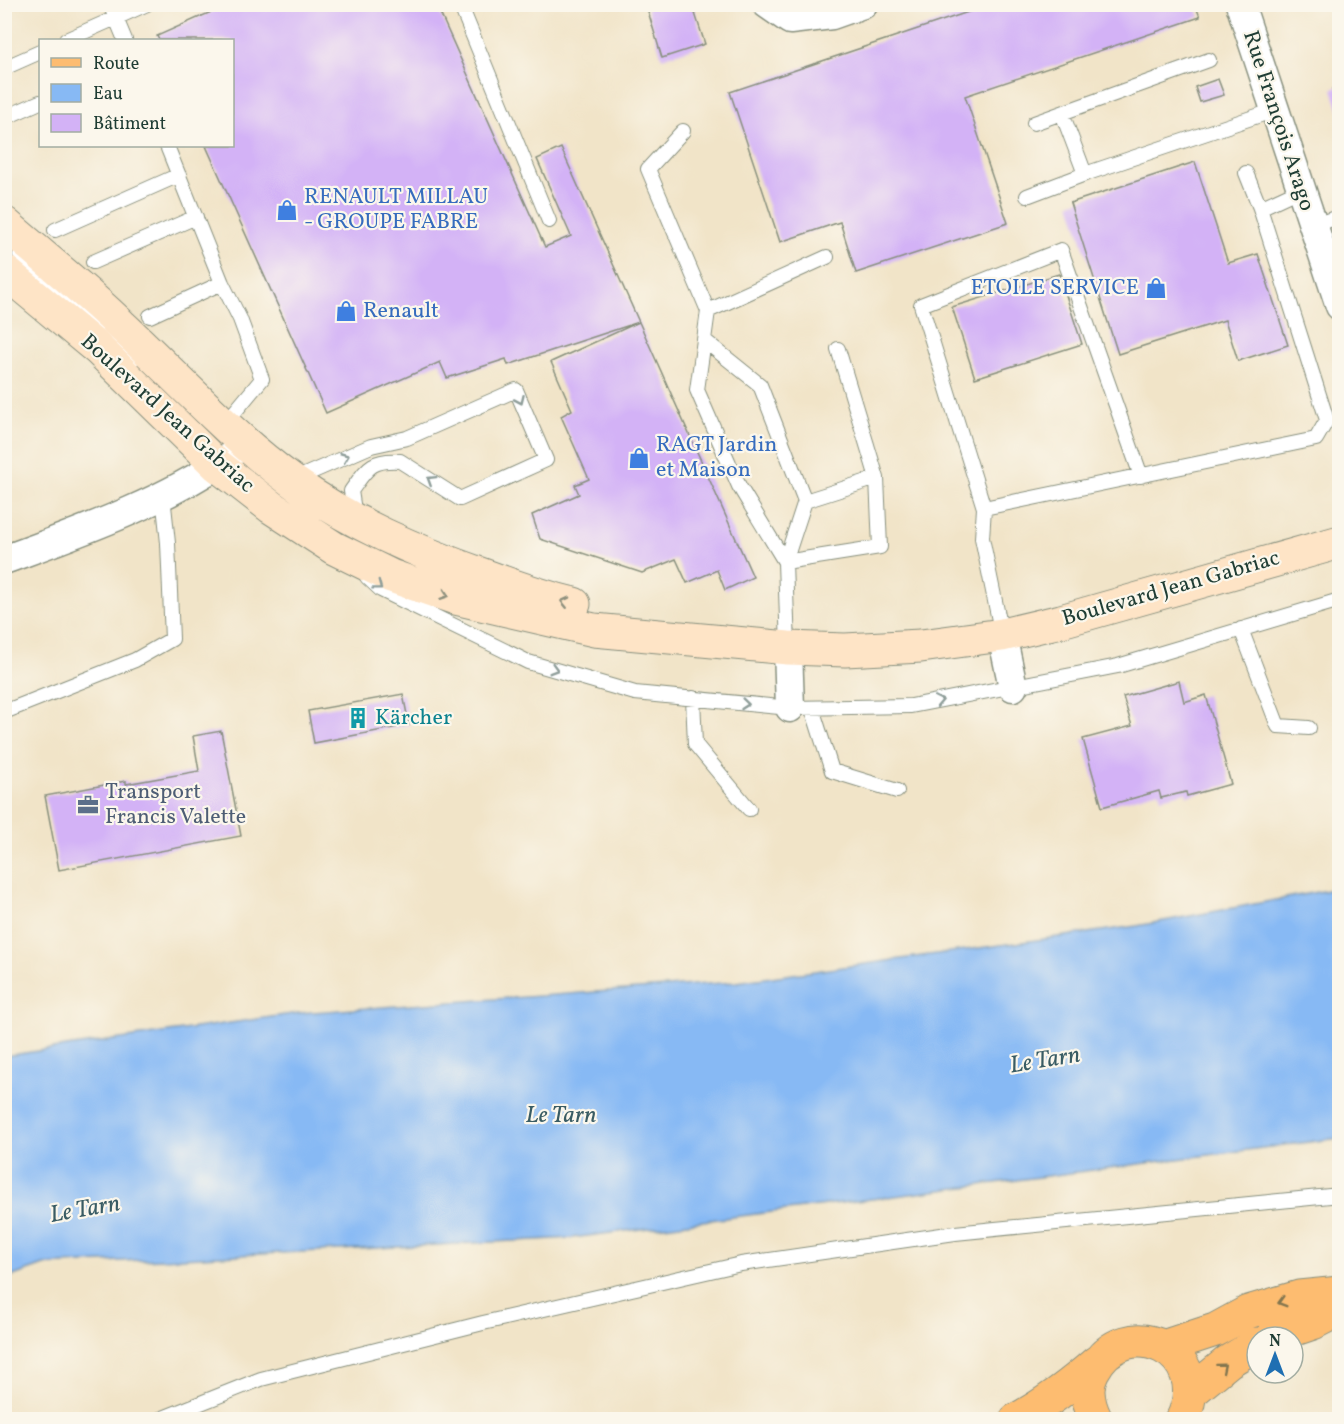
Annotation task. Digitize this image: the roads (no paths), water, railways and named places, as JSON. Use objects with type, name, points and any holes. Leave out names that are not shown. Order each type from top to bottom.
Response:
[{"type":"main road","name":"Boulevard Jean Gabriac","points":[[4,225],[121,324],[223,425],[291,481],[340,513],[397,542],[440,560],[547,598],[619,614],[681,638]]},
{"type":"main road","name":"Boulevard Jean Gabriac","points":[[4,271],[98,349],[271,507],[334,548],[391,576],[454,598],[594,630],[788,648],[845,650],[921,646],[1002,635],[1061,621],[1340,542]]},
{"type":"main road","points":[[1163,1347],[1215,1330],[1248,1312],[1299,1298],[1340,1293]]},
{"type":"main road","points":[[1305,1326],[1340,1309]]},
{"type":"main road","points":[[1016,1419],[1038,1408],[1070,1386],[1107,1351],[1120,1344],[1134,1341],[1149,1341],[1163,1347],[1183,1366],[1189,1379],[1186,1406]]},
{"type":"main road","points":[[1186,1406],[1229,1361],[1245,1351]]},
{"type":"main road","points":[[1096,1419],[1090,1408],[1088,1392],[1090,1376],[1097,1362]]},
{"type":"street","points":[[767,4],[790,20],[832,15],[863,4]]},
{"type":"street","name":"Rue François Arago","points":[[1240,4],[1301,189],[1321,239],[1340,306]]},
{"type":"street","name":"Boulevard Jean Gabriac","points":[[4,225],[53,287],[108,337],[223,461],[324,522],[397,542]]},
{"type":"street","points":[[4,560],[116,518],[163,496],[223,461]]},
{"type":"street","points":[[1002,635],[1013,687]]},
{"type":"street","points":[[788,648],[801,708]]},
{"type":"lane","points":[[110,4],[124,39]]},
{"type":"lane","points":[[68,39],[147,4]]},
{"type":"lane","points":[[460,4],[549,221]]},
{"type":"lane","points":[[4,68],[39,52]]},
{"type":"lane","points":[[1034,123],[1209,60]]},
{"type":"lane","points":[[4,118],[39,102]]},
{"type":"lane","points":[[1027,196],[1275,110]]},
{"type":"lane","points":[[1062,113],[1085,174]]},
{"type":"lane","points":[[683,131],[648,170],[708,311],[697,390],[739,486],[785,562]]},
{"type":"lane","points":[[167,147],[222,283],[240,319],[262,379],[223,425],[223,461]]},
{"type":"lane","points":[[984,508],[1316,440],[1327,420],[1260,208],[1246,173]]},
{"type":"lane","points":[[55,230],[179,175]]},
{"type":"lane","points":[[1260,208],[1301,189]]},
{"type":"lane","points":[[1321,239],[1340,216]]},
{"type":"lane","points":[[93,262],[196,217]]},
{"type":"lane","points":[[1002,635],[982,538],[984,508],[921,305],[1061,250],[1141,476]]},
{"type":"lane","points":[[708,311],[827,257]]},
{"type":"lane","points":[[150,316],[222,283]]},
{"type":"lane","points":[[704,339],[760,385],[805,501],[785,562],[788,648]]},
{"type":"lane","points":[[785,562],[880,547],[878,478],[838,350]]},
{"type":"lane","points":[[291,481],[371,447],[407,438],[516,390],[546,460],[460,499],[400,460],[388,460],[369,466],[351,491],[356,521]]},
{"type":"lane","points":[[805,501],[878,478]]},
{"type":"lane","points":[[4,712],[135,660],[172,639],[168,543],[163,496]]},
{"type":"lane","points":[[334,548],[381,590],[528,662],[635,693],[801,708],[911,706],[1118,666],[1340,600]]},
{"type":"lane","points":[[1241,629],[1278,726],[1309,728]]},
{"type":"lane","points":[[693,698],[695,744],[748,809]]},
{"type":"lane","points":[[801,708],[832,771],[897,791]]},
{"type":"lane","points":[[159,1419],[261,1379],[483,1323],[741,1264],[955,1233],[1340,1195]]},
{"type":"water","name":"Le Tarn","points":[[1339,888],[1339,1138],[572,1238],[44,1265],[5,1279],[5,1056],[299,1013],[736,982],[1137,926]]},
{"type":"place","name":"RENAULT MILLAU - GROUPE FABRE","points":[[287,210]]},
{"type":"place","name":"ETOILE SERVICE","points":[[1156,288]]},
{"type":"place","name":"Renault","points":[[346,311]]},
{"type":"place","name":"RAGT Jardin et Maison","points":[[639,458]]},
{"type":"place","name":"Kärcher","points":[[358,718]]},
{"type":"place","name":"Transport Francis Valette","points":[[88,805]]}]
